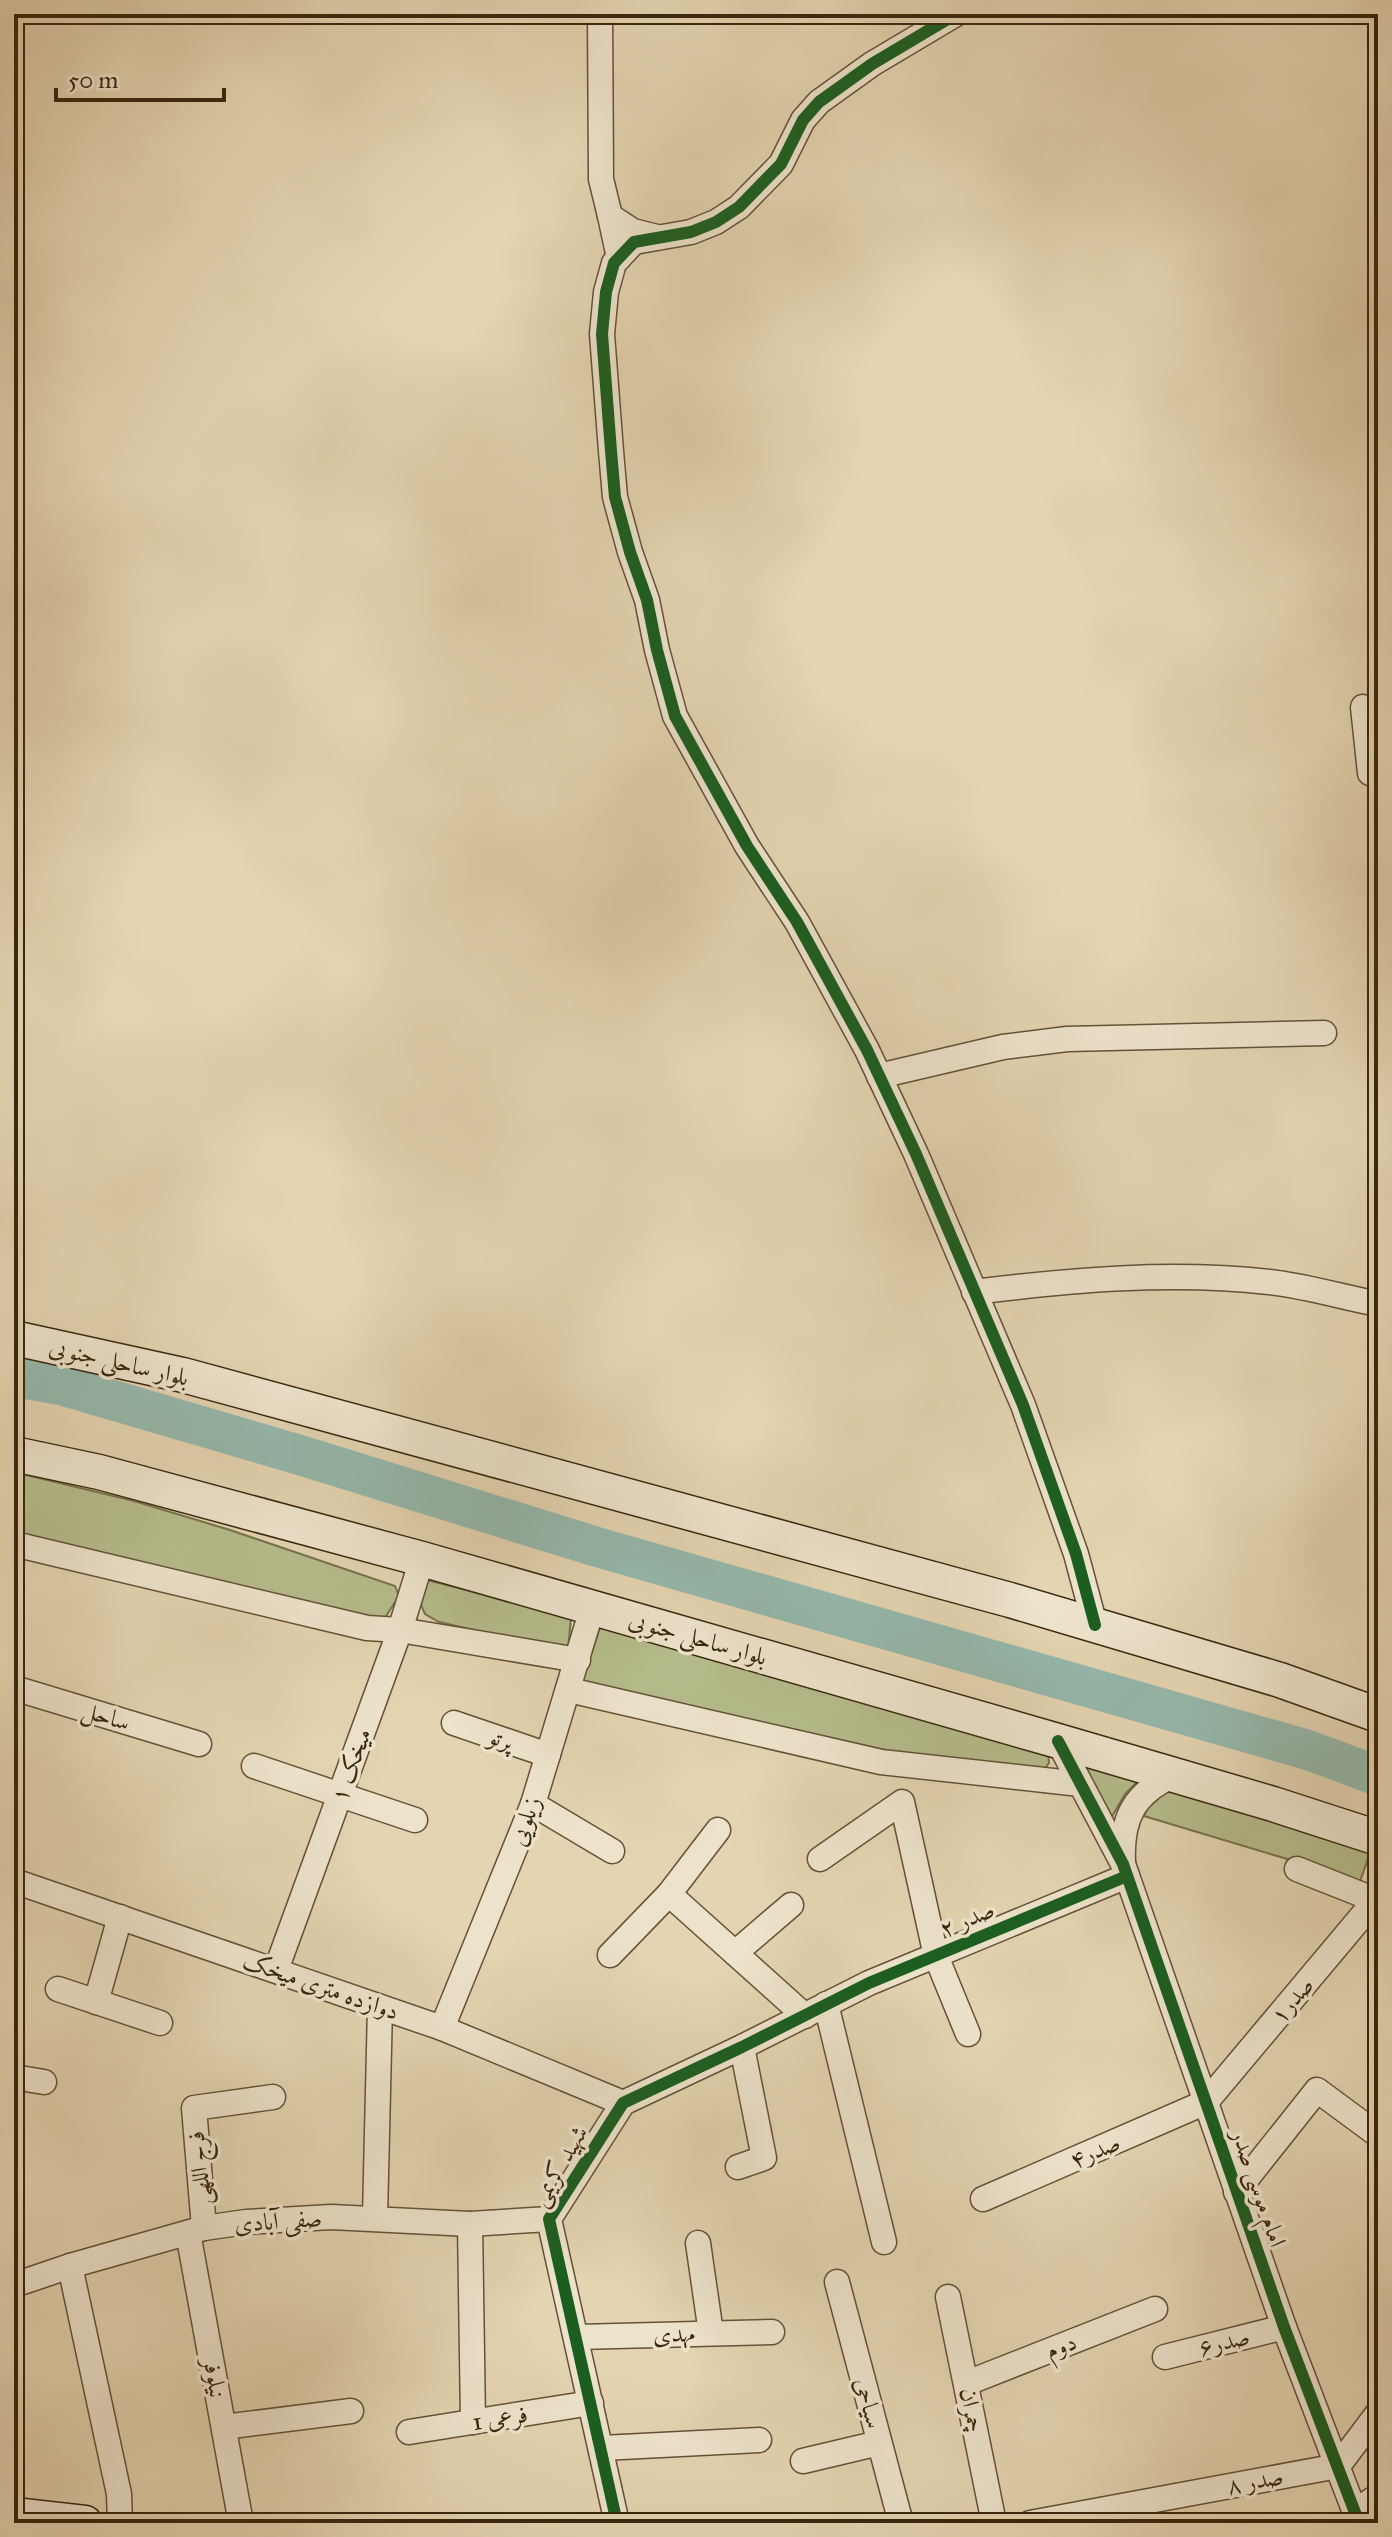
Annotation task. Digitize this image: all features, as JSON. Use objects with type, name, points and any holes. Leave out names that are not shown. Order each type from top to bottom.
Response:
[{"type":"main road","name":"بلوار ساحلی جنوبی","points":[[14,1338],[199,1379],[1095,1625],[1280,1680],[1378,1715]]},
{"type":"main road","name":"بلوار ساحلی جنوبی","points":[[14,1454],[99,1472],[422,1559],[1058,1741],[1378,1838]]},
{"type":"main road","points":[[14,2515],[85,2523]]},
{"type":"street","points":[[600,14],[601,179],[619,258]]},
{"type":"street","points":[[956,14],[872,64],[819,102],[803,120],[781,164],[739,207],[716,222],[691,232],[634,242],[614,263],[606,292],[602,334],[615,497],[647,600],[675,716],[747,846],[797,922],[879,1076],[1023,1405],[1076,1554],[1095,1625]]},
{"type":"street","points":[[610,216],[633,231],[660,237]]},
{"type":"street","points":[[1363,707],[1370,773],[1378,776]]},
{"type":"street","points":[[879,1076],[1003,1047],[1067,1039],[1324,1033]]},
{"type":"street","points":[[974,1292],[1095,1279],[1223,1279],[1271,1282],[1378,1304]]},
{"type":"street","points":[[14,1544],[367,1628],[400,1630],[578,1660]]},
{"type":"street","name":"میخک ۱","points":[[276,1970],[400,1630],[422,1559]]},
{"type":"street","name":"زیلویی","points":[[442,2028],[533,1804],[592,1609]]},
{"type":"street","name":"ساحل","points":[[14,1688],[199,1744]]},
{"type":"street","points":[[569,1690],[881,1762],[1080,1784]]},
{"type":"street","name":"پرتو","points":[[454,1723],[548,1755]]},
{"type":"street","points":[[1058,1741],[1125,1870]]},
{"type":"street","points":[[254,1766],[415,1820]]},
{"type":"street","points":[[1125,1870],[1122,1838],[1129,1815],[1141,1796],[1157,1782],[1174,1775]]},
{"type":"street","points":[[820,1859],[902,1802],[936,1956],[968,2034]]},
{"type":"street","points":[[533,1804],[612,1851]]},
{"type":"street","points":[[610,1955],[669,1894],[718,1830]]},
{"type":"street","points":[[1297,1869],[1377,1900]]},
{"type":"street","name":"صدر ۲","points":[[815,2010],[1125,1870]]},
{"type":"street","name":"امام موسی صدر","points":[[1125,1870],[1284,2327],[1357,2517]]},
{"type":"street","name":"دوازده متری میخک","points":[[14,1881],[442,2028],[623,2103]]},
{"type":"street","points":[[669,1894],[735,1953],[815,2010],[884,2242]]},
{"type":"street","name":"صدر۱","points":[[1206,2102],[1377,1900]]},
{"type":"street","points":[[735,1953],[791,1905]]},
{"type":"street","points":[[96,2002],[120,1917]]},
{"type":"street","points":[[58,1989],[160,2023]]},
{"type":"street","points":[[375,2217],[380,2007]]},
{"type":"street","points":[[623,2103],[815,2010]]},
{"type":"street","points":[[738,2167],[764,2158],[742,2047]]},
{"type":"street","points":[[14,2077],[44,2082]]},
{"type":"street","points":[[1236,2192],[1317,2090],[1378,2135]]},
{"type":"street","name":"فرج اللهی","points":[[196,2230],[194,2108],[273,2097]]},
{"type":"street","name":"صدر۴","points":[[983,2199],[1206,2102]]},
{"type":"street","name":"شهید کریمی","points":[[617,2523],[549,2219],[623,2103]]},
{"type":"street","name":"صفی آبادی","points":[[14,2285],[196,2230],[289,2219],[375,2217],[470,2224],[549,2219]]},
{"type":"street","points":[[470,2224],[473,2422]]},
{"type":"street","name":"نیلوفر","points":[[196,2230],[241,2523]]},
{"type":"street","points":[[698,2243],[711,2333]]},
{"type":"street","points":[[70,2266],[119,2494],[120,2523]]},
{"type":"street","name":"سیاحی","points":[[837,2282],[901,2523]]},
{"type":"street","name":"چمران","points":[[948,2297],[994,2523]]},
{"type":"street","name":"دوم","points":[[967,2383],[1155,2309]]},
{"type":"street","name":"صدر۶","points":[[1165,2357],[1284,2327]]},
{"type":"street","name":"مهدی","points":[[577,2337],[772,2332]]},
{"type":"street","name":"فرعی 1","points":[[409,2432],[591,2403]]},
{"type":"street","points":[[224,2427],[351,2411]]},
{"type":"street","points":[[1338,2466],[1378,2413]]},
{"type":"street","points":[[602,2448],[759,2440]]},
{"type":"street","points":[[803,2461],[879,2443]]},
{"type":"street","name":"صدر ۸","points":[[1030,2523],[1338,2466]]},
{"type":"street","points":[[1357,2517],[1378,2496]]},
{"type":"green space","points":[[14,1472],[134,1501],[230,1530],[395,1586],[399,1596],[379,1627],[14,1533]]},
{"type":"green space","points":[[427,1580],[571,1617],[568,1651],[439,1622],[425,1614],[421,1605]]},
{"type":"green space","points":[[600,1627],[1048,1753],[1049,1763],[1043,1771],[885,1750],[582,1682]]},
{"type":"green space","points":[[1086,1767],[1138,1781],[1125,1794],[1110,1820]]},
{"type":"green space","points":[[1170,1788],[1372,1848],[1360,1881],[1144,1816],[1147,1809]]},
{"type":"waterway","points":[[14,1377],[61,1385],[597,1547],[1308,1750],[1378,1776]]},
{"type":"cycle path","points":[[956,14],[872,64],[819,102],[803,120],[781,164],[739,207],[716,222],[691,232],[634,242],[614,263],[606,292],[602,334],[611,451],[615,497],[647,600],[675,716],[747,846],[797,922],[867,1050],[916,1154],[1023,1405],[1076,1554],[1095,1625]]},
{"type":"cycle path","points":[[1058,1741],[1123,1864],[1284,2327],[1359,2523]]},
{"type":"cycle path","points":[[617,2523],[549,2219],[623,2103],[869,1983],[1127,1876]]}]
